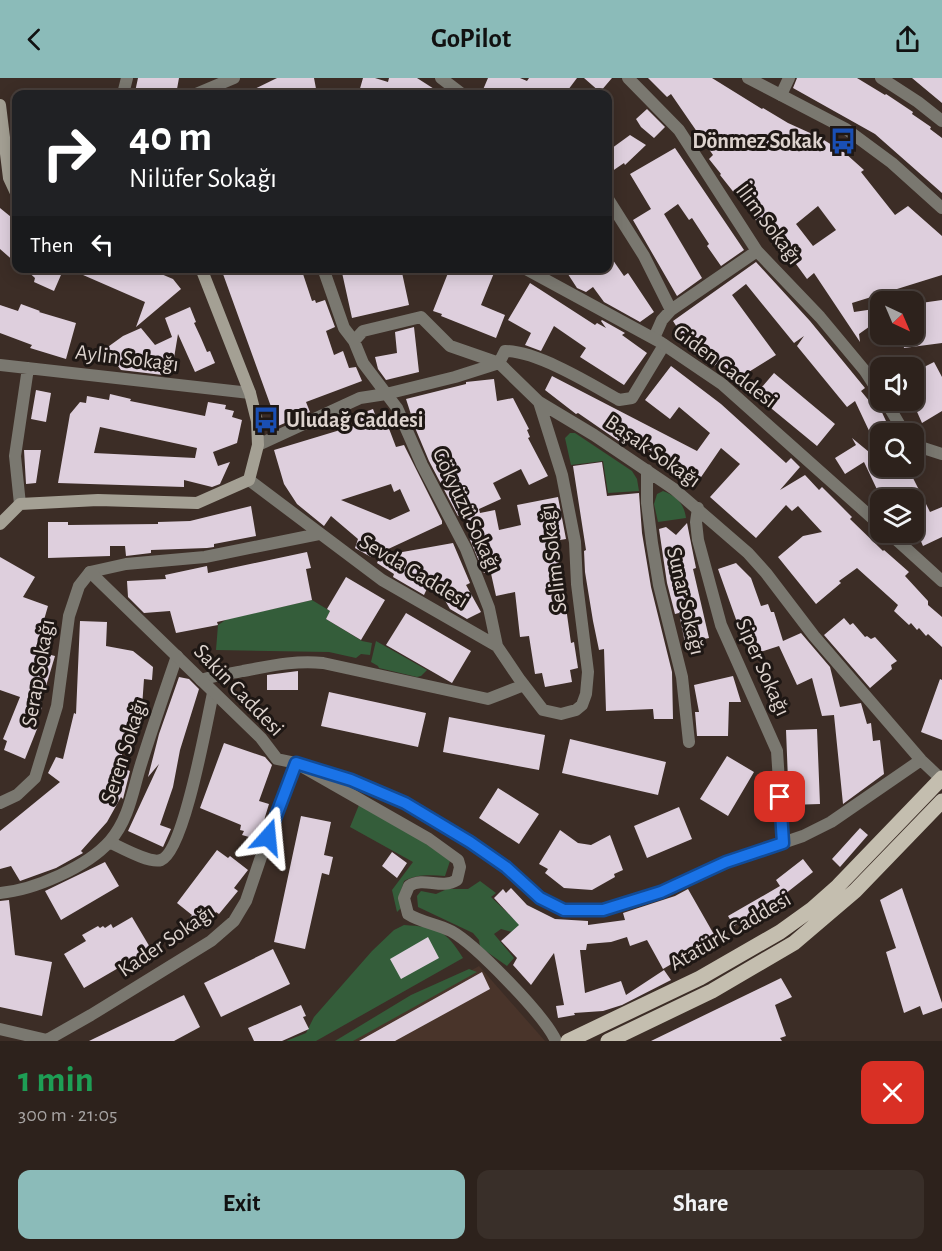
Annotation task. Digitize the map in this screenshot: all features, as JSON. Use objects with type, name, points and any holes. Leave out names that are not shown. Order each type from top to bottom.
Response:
[{"type":"main road","points":[[0,105],[9,178],[12,184]]},
{"type":"main road","points":[[0,524],[20,504],[98,500],[197,503],[249,480],[258,445],[257,421],[250,393],[203,273]]},
{"type":"main road","name":"Atatürk Caddesi","points":[[568,1041],[700,978],[780,932],[812,909],[838,886],[941,779]]},
{"type":"main road","name":"Atatürk Caddesi","points":[[608,1041],[712,991],[794,943],[855,891],[942,801]]},
{"type":"street","points":[[441,78],[457,90]]},
{"type":"street","name":"İlim Sokağı","points":[[628,78],[679,130],[757,251],[820,317],[870,379]]},
{"type":"street","points":[[748,78],[846,129],[892,163],[942,208]]},
{"type":"street","points":[[781,95],[789,78]]},
{"type":"street","points":[[881,78],[942,121]]},
{"type":"street","points":[[205,90],[228,79]]},
{"type":"street","points":[[612,205],[644,256],[671,310]]},
{"type":"street","points":[[258,445],[360,398],[455,377],[499,363],[506,351],[515,351],[562,369],[619,400],[627,400],[632,398],[659,342],[662,320],[671,310],[757,251]]},
{"type":"street","name":"Gökyüzü Sokağı","points":[[325,273],[344,328],[354,341],[363,363],[397,408],[422,465],[466,549],[489,608],[497,646]]},
{"type":"street","name":"Giden Caddesi","points":[[533,273],[659,342],[722,384],[870,516]]},
{"type":"street","points":[[354,341],[363,331],[421,317],[450,346],[499,363]]},
{"type":"street","name":"Başak Sokağı","points":[[499,363],[539,402],[647,470],[698,508],[748,553],[814,636],[921,760],[941,779]]},
{"type":"street","name":"Aylin Sokağı","points":[[0,365],[250,393]]},
{"type":"street","points":[[20,504],[15,456],[28,368]]},
{"type":"street","name":"Selim Sokağı","points":[[539,402],[562,475],[575,542],[577,584],[588,672],[586,694],[582,705],[576,710],[561,714],[543,710]]},
{"type":"street","points":[[924,448],[942,454]]},
{"type":"street","name":"Sunar Sokağı","points":[[647,470],[647,503],[658,585],[682,677],[689,742]]},
{"type":"street","name":"Sevda Caddesi","points":[[249,480],[382,580],[497,646],[543,710]]},
{"type":"street","name":"Siper Sokağı","points":[[698,508],[696,522],[698,540],[721,625],[777,751],[783,843]]},
{"type":"street","points":[[90,572],[126,564],[205,557],[319,534]]},
{"type":"street","points":[[900,543],[942,581]]},
{"type":"street","name":"Sakin Caddesi","points":[[90,572],[261,738],[277,759],[296,763],[429,839],[458,860],[460,867],[457,880],[451,884],[437,885],[420,881],[409,886],[404,898],[408,914],[452,932],[488,961],[547,1024],[556,1041]]},
{"type":"street","name":"Serap Sokağı","points":[[0,803],[17,795],[35,778],[57,706],[69,616],[79,586],[90,572]]},
{"type":"street","name":"Seren Sokağı","points":[[0,893],[34,887],[60,875],[86,860],[109,842],[119,829],[129,808],[141,764],[177,656]]},
{"type":"street","points":[[201,680],[219,674],[307,661],[488,699],[524,685]]},
{"type":"street","points":[[109,842],[151,860],[160,861],[168,856],[174,846],[187,808],[213,693]]},
{"type":"street","points":[[296,763],[351,780],[405,803],[470,842],[506,867],[540,898],[564,910],[603,910],[661,892],[726,862],[783,843],[831,822],[921,760]]},
{"type":"street","name":"Kader Sokağı","points":[[0,1029],[47,1041],[211,941],[234,921],[254,881],[274,816],[296,763]]},
{"type":"shaded area","points":[[479,966],[545,1041],[347,1041]]},
{"type":"green space","points":[[570,433],[575,433],[632,471],[637,479],[639,491],[608,493],[603,461],[571,465],[565,438]]},
{"type":"green space","points":[[663,491],[679,501],[686,518],[658,522],[654,504],[657,494]]},
{"type":"green space","points":[[312,600],[330,611],[326,619],[362,641],[372,643],[370,655],[361,654],[356,658],[329,652],[216,650],[218,625],[227,619]]},
{"type":"green space","points":[[376,641],[427,670],[417,677],[379,668],[371,662]]},
{"type":"green space","points":[[368,802],[450,861],[445,876],[419,876],[404,881],[399,897],[401,908],[397,912],[392,890],[413,862],[350,827],[359,805]]},
{"type":"green space","points":[[480,881],[496,893],[491,897],[516,921],[525,926],[512,932],[501,929],[494,934],[514,958],[507,966],[480,947],[479,940],[473,933],[418,907],[417,896],[421,891],[436,894],[447,889],[468,889]]},
{"type":"green space","points":[[404,925],[425,927],[440,932],[451,941],[463,958],[316,1041],[286,1041],[306,1033],[314,1017],[372,951],[394,930]]},
{"type":"green space","points":[[469,969],[477,972],[353,1041],[335,1041],[411,995]]},
{"type":"building","points":[[138,78],[179,78],[177,89],[174,90],[135,90]]},
{"type":"building","points":[[277,78],[314,78],[316,90],[252,90]]},
{"type":"building","points":[[363,78],[375,78],[388,82],[389,78],[417,78],[436,90],[360,90]]},
{"type":"building","points":[[488,78],[520,78],[527,81],[529,78],[577,78],[568,90],[483,90]]},
{"type":"building","points":[[584,78],[612,78],[602,90],[598,90]]},
{"type":"building","points":[[648,78],[712,78],[762,109],[819,137],[845,153],[864,170],[861,172],[895,215],[908,206],[942,236],[942,275],[891,291],[870,291],[870,297],[852,303],[854,312],[870,310],[870,326],[859,334],[860,342],[814,273],[807,279],[785,249],[781,252],[720,175],[709,159],[713,155],[671,94],[667,97]],"holes":[[[818,206],[836,230],[813,246],[796,224]]]},
{"type":"building","points":[[797,78],[857,78],[913,112],[912,114],[942,138],[942,193],[875,134],[793,88]]},
{"type":"building","points":[[912,78],[942,78],[942,103]]},
{"type":"building","points":[[647,109],[665,127],[654,138],[641,127],[636,119]]},
{"type":"building","points":[[630,135],[646,145],[625,165],[624,163],[612,171],[612,148]]},
{"type":"building","points":[[675,148],[744,250],[721,266],[692,218],[689,220],[678,204],[664,214],[702,278],[677,296],[633,220],[651,209],[630,174]]},
{"type":"building","points":[[0,208],[12,218],[12,260],[0,249]]},
{"type":"building","points":[[612,259],[624,276],[628,273],[654,312],[640,322],[604,302],[593,287],[586,292],[577,288],[567,273],[612,273]]},
{"type":"building","points":[[756,262],[810,321],[865,388],[861,391],[870,402],[870,411],[881,411],[887,423],[870,423],[870,433],[855,401],[847,407],[797,346],[804,336],[794,343],[746,284],[732,295],[776,355],[739,378],[719,362],[714,366],[694,335],[685,340],[673,321]]},
{"type":"building","points":[[30,273],[62,273],[54,291],[34,282],[35,278]]},
{"type":"building","points":[[78,273],[159,273],[173,279],[181,289],[136,327],[145,302]]},
{"type":"building","points":[[303,273],[312,301],[315,300],[316,303],[325,300],[335,327],[326,331],[334,355],[343,351],[349,368],[356,367],[362,381],[306,402],[310,412],[278,426],[223,274]]},
{"type":"building","points":[[342,273],[402,273],[409,305],[352,318]]},
{"type":"building","points":[[448,273],[494,273],[481,305],[505,315],[496,338],[433,311]]},
{"type":"building","points":[[530,283],[595,325],[597,323],[606,328],[602,320],[625,333],[622,335],[647,353],[624,385],[580,357],[586,348],[554,326],[541,351],[525,345],[531,333],[508,320]]},
{"type":"building","points":[[942,300],[942,343],[904,348],[904,345],[924,345],[924,303]]},
{"type":"building","points":[[21,304],[76,323],[66,359],[30,348],[32,345],[0,333],[0,305],[18,311]]},
{"type":"building","points":[[190,307],[196,322],[194,323],[207,352],[210,351],[215,363],[195,372],[178,334],[171,376],[121,370],[105,349],[123,336],[141,328],[155,345],[172,337],[165,318]]},
{"type":"building","points":[[414,327],[419,372],[386,380],[378,369],[375,357],[397,353],[395,332]]},
{"type":"building","points":[[934,362],[942,377],[942,411],[922,423],[917,411],[924,411],[924,367]]},
{"type":"building","points":[[671,366],[721,404],[786,463],[791,458],[800,467],[780,490],[805,475],[819,490],[822,487],[852,517],[850,519],[870,538],[870,543],[875,543],[909,572],[905,576],[928,601],[928,605],[942,617],[942,647],[919,628],[917,630],[911,623],[909,625],[894,611],[898,605],[857,568],[839,581],[841,583],[816,604],[778,557],[803,536],[822,532],[798,506],[792,511],[786,505],[756,538],[710,497],[740,464],[721,448],[697,483],[624,432],[620,442],[578,413],[576,414],[545,390],[552,376],[697,451],[710,433],[679,407],[670,419],[645,400]]},
{"type":"building","points":[[774,373],[835,424],[817,446],[755,395]]},
{"type":"building","points":[[494,379],[497,401],[513,398],[529,429],[527,430],[530,437],[528,438],[548,476],[529,485],[521,469],[493,483],[501,499],[479,509],[480,513],[495,510],[499,530],[521,525],[517,505],[558,497],[566,539],[554,541],[571,643],[574,642],[578,668],[570,670],[572,682],[545,687],[542,673],[535,674],[529,636],[520,637],[515,592],[496,596],[490,569],[484,573],[470,540],[466,513],[458,516],[429,461],[406,399],[466,384],[466,382]]},
{"type":"building","points":[[36,390],[51,393],[46,422],[31,419]]},
{"type":"building","points":[[110,394],[131,399],[130,401],[205,416],[208,402],[226,405],[225,409],[234,411],[232,417],[242,420],[237,443],[213,452],[218,466],[230,462],[220,484],[212,487],[184,480],[184,487],[58,483],[70,414],[80,402],[86,403],[87,396],[109,400]],"holes":[[[100,427],[197,448],[195,458],[94,453]]]},
{"type":"building","points":[[373,409],[380,428],[388,426],[396,447],[404,445],[442,521],[442,524],[371,557],[355,548],[358,539],[331,516],[324,526],[297,504],[284,484],[274,450],[360,424],[357,415]],"holes":[[[391,484],[394,492],[400,489],[410,511],[390,520],[341,500]]]},
{"type":"building","points":[[852,438],[870,453],[870,475],[864,462],[845,474],[835,458],[856,445]]},
{"type":"building","points":[[24,450],[41,450],[36,483],[26,484]]},
{"type":"building","points":[[602,462],[607,496],[639,493],[642,533],[651,587],[672,672],[673,719],[654,719],[653,709],[606,711],[604,649],[599,650],[593,621],[585,572],[584,551],[586,550],[573,466]]},
{"type":"building","points":[[871,477],[912,477],[918,489],[877,489]]},
{"type":"building","points":[[924,500],[930,512],[942,507],[942,537],[923,546]]},
{"type":"building","points":[[251,506],[256,536],[214,544],[214,547],[151,550],[151,553],[126,556],[125,546],[110,546],[110,556],[48,558],[48,522],[68,522],[68,525],[158,524],[158,522],[190,521]]},
{"type":"building","points":[[687,523],[696,568],[693,569],[709,638],[685,643],[679,613],[675,614],[667,583],[659,529],[666,527],[676,535]]},
{"type":"building","points":[[453,543],[470,583],[466,585],[481,612],[467,619],[450,609],[432,578],[424,595],[393,577],[394,574],[377,563],[380,556]]},
{"type":"building","points":[[307,552],[311,568],[306,569],[312,600],[217,622],[218,625],[176,633],[170,611],[144,613],[128,597],[127,581],[166,579],[165,575],[207,566],[208,573]]},
{"type":"building","points":[[0,557],[35,577],[23,597],[48,606],[35,651],[55,656],[36,723],[39,724],[25,759],[4,750],[7,741],[3,739],[20,697],[0,690]]},
{"type":"building","points":[[736,563],[751,578],[761,606],[768,604],[771,612],[774,612],[783,641],[801,633],[830,667],[840,707],[861,703],[867,724],[871,723],[873,741],[880,740],[884,774],[843,804],[834,715],[822,716],[812,678],[797,685],[779,646],[757,653],[755,651],[748,653],[718,569]]},
{"type":"building","points":[[346,577],[385,600],[361,640],[326,619],[330,611],[327,609]]},
{"type":"building","points":[[406,613],[471,651],[452,683],[386,645]]},
{"type":"building","points":[[844,618],[850,625],[853,623],[865,637],[871,639],[875,637],[897,661],[891,665],[892,669],[870,688],[824,635]]},
{"type":"building","points":[[80,621],[107,622],[106,646],[133,651],[153,667],[152,680],[144,679],[141,721],[130,720],[119,767],[130,771],[123,799],[121,797],[107,822],[81,851],[83,853],[56,868],[20,881],[11,866],[0,869],[0,831],[60,782],[48,773],[56,757],[63,759],[74,713],[76,714]]},
{"type":"building","points":[[298,671],[298,690],[267,690],[267,675]]},
{"type":"building","points":[[733,676],[741,702],[729,702],[728,736],[697,736],[695,712],[699,712],[694,685]]},
{"type":"building","points":[[179,677],[189,679],[199,689],[180,750],[173,787],[160,825],[171,829],[163,847],[128,831],[159,764],[148,777],[159,734]]},
{"type":"building","points":[[940,679],[942,680],[942,740],[921,732]]},
{"type":"building","points":[[329,692],[426,713],[418,747],[321,726]]},
{"type":"building","points":[[449,717],[545,735],[539,770],[443,752]]},
{"type":"building","points":[[817,729],[820,804],[789,805],[786,730]]},
{"type":"building","points":[[570,739],[666,762],[658,795],[562,773]]},
{"type":"building","points":[[224,743],[265,757],[272,765],[259,801],[269,804],[257,843],[247,840],[249,837],[242,835],[244,831],[240,830],[241,825],[200,808]]},
{"type":"building","points":[[727,756],[754,772],[728,816],[700,799]]},
{"type":"building","points":[[498,788],[539,814],[519,844],[479,818]]},
{"type":"building","points":[[679,807],[692,839],[647,858],[634,826]]},
{"type":"building","points":[[301,816],[331,822],[324,855],[333,857],[329,875],[322,873],[305,949],[274,942]]},
{"type":"building","points":[[860,828],[868,835],[840,867],[832,859]]},
{"type":"building","points":[[560,830],[578,843],[591,845],[610,835],[623,870],[592,890],[564,888],[545,873],[548,869],[539,864]]},
{"type":"building","points":[[217,850],[228,858],[230,856],[248,870],[234,888],[238,891],[219,914],[216,912],[202,929],[189,919],[192,915],[177,903]]},
{"type":"building","points":[[392,852],[407,863],[397,878],[382,866]]},
{"type":"building","points":[[803,859],[813,872],[771,905],[773,909],[758,918],[755,915],[734,926],[728,916],[780,886],[776,880]]},
{"type":"building","points":[[105,862],[119,886],[61,920],[45,891]]},
{"type":"building","points":[[511,888],[527,905],[555,919],[588,921],[588,925],[625,920],[623,913],[675,896],[688,889],[716,938],[663,969],[647,940],[630,946],[627,937],[611,942],[587,944],[586,950],[580,950],[585,993],[621,981],[626,995],[664,970],[671,980],[622,1005],[603,1011],[574,1013],[575,1015],[558,1018],[556,1006],[564,1005],[554,953],[531,985],[513,965],[517,958],[501,941],[519,925],[494,898],[503,889],[506,893]]},
{"type":"building","points":[[902,888],[942,1003],[942,1008],[923,1015],[920,1006],[904,1013],[886,952],[896,948],[880,900]]},
{"type":"building","points":[[9,900],[15,955],[52,962],[42,1016],[0,1007],[0,901]]},
{"type":"building","points":[[132,917],[151,949],[84,988],[64,954],[86,941],[82,935],[98,926],[105,928],[111,924],[113,928]]},
{"type":"building","points":[[428,937],[439,958],[401,979],[390,959]]},
{"type":"building","points":[[273,949],[290,984],[221,1017],[204,983]]},
{"type":"building","points":[[482,972],[490,989],[395,1041],[359,1041]]},
{"type":"building","points":[[781,978],[792,997],[775,1005],[786,1036],[780,1038],[782,1041],[651,1041]]},
{"type":"building","points":[[184,995],[200,1027],[174,1041],[89,1041]]},
{"type":"building","points":[[301,1005],[306,1016],[303,1017],[309,1029],[282,1041],[254,1041],[248,1028]]},
{"type":"place","name":"Dönmez Sokak","points":[[843,141]]},
{"type":"place","name":"Uludağ Caddesi","points":[[266,420]]},
{"type":"route","points":[[268,837],[274,816],[296,763],[351,780],[405,803],[470,842],[506,867],[540,898],[564,910],[603,910],[661,892],[726,862],[783,843],[780,797]]}]
